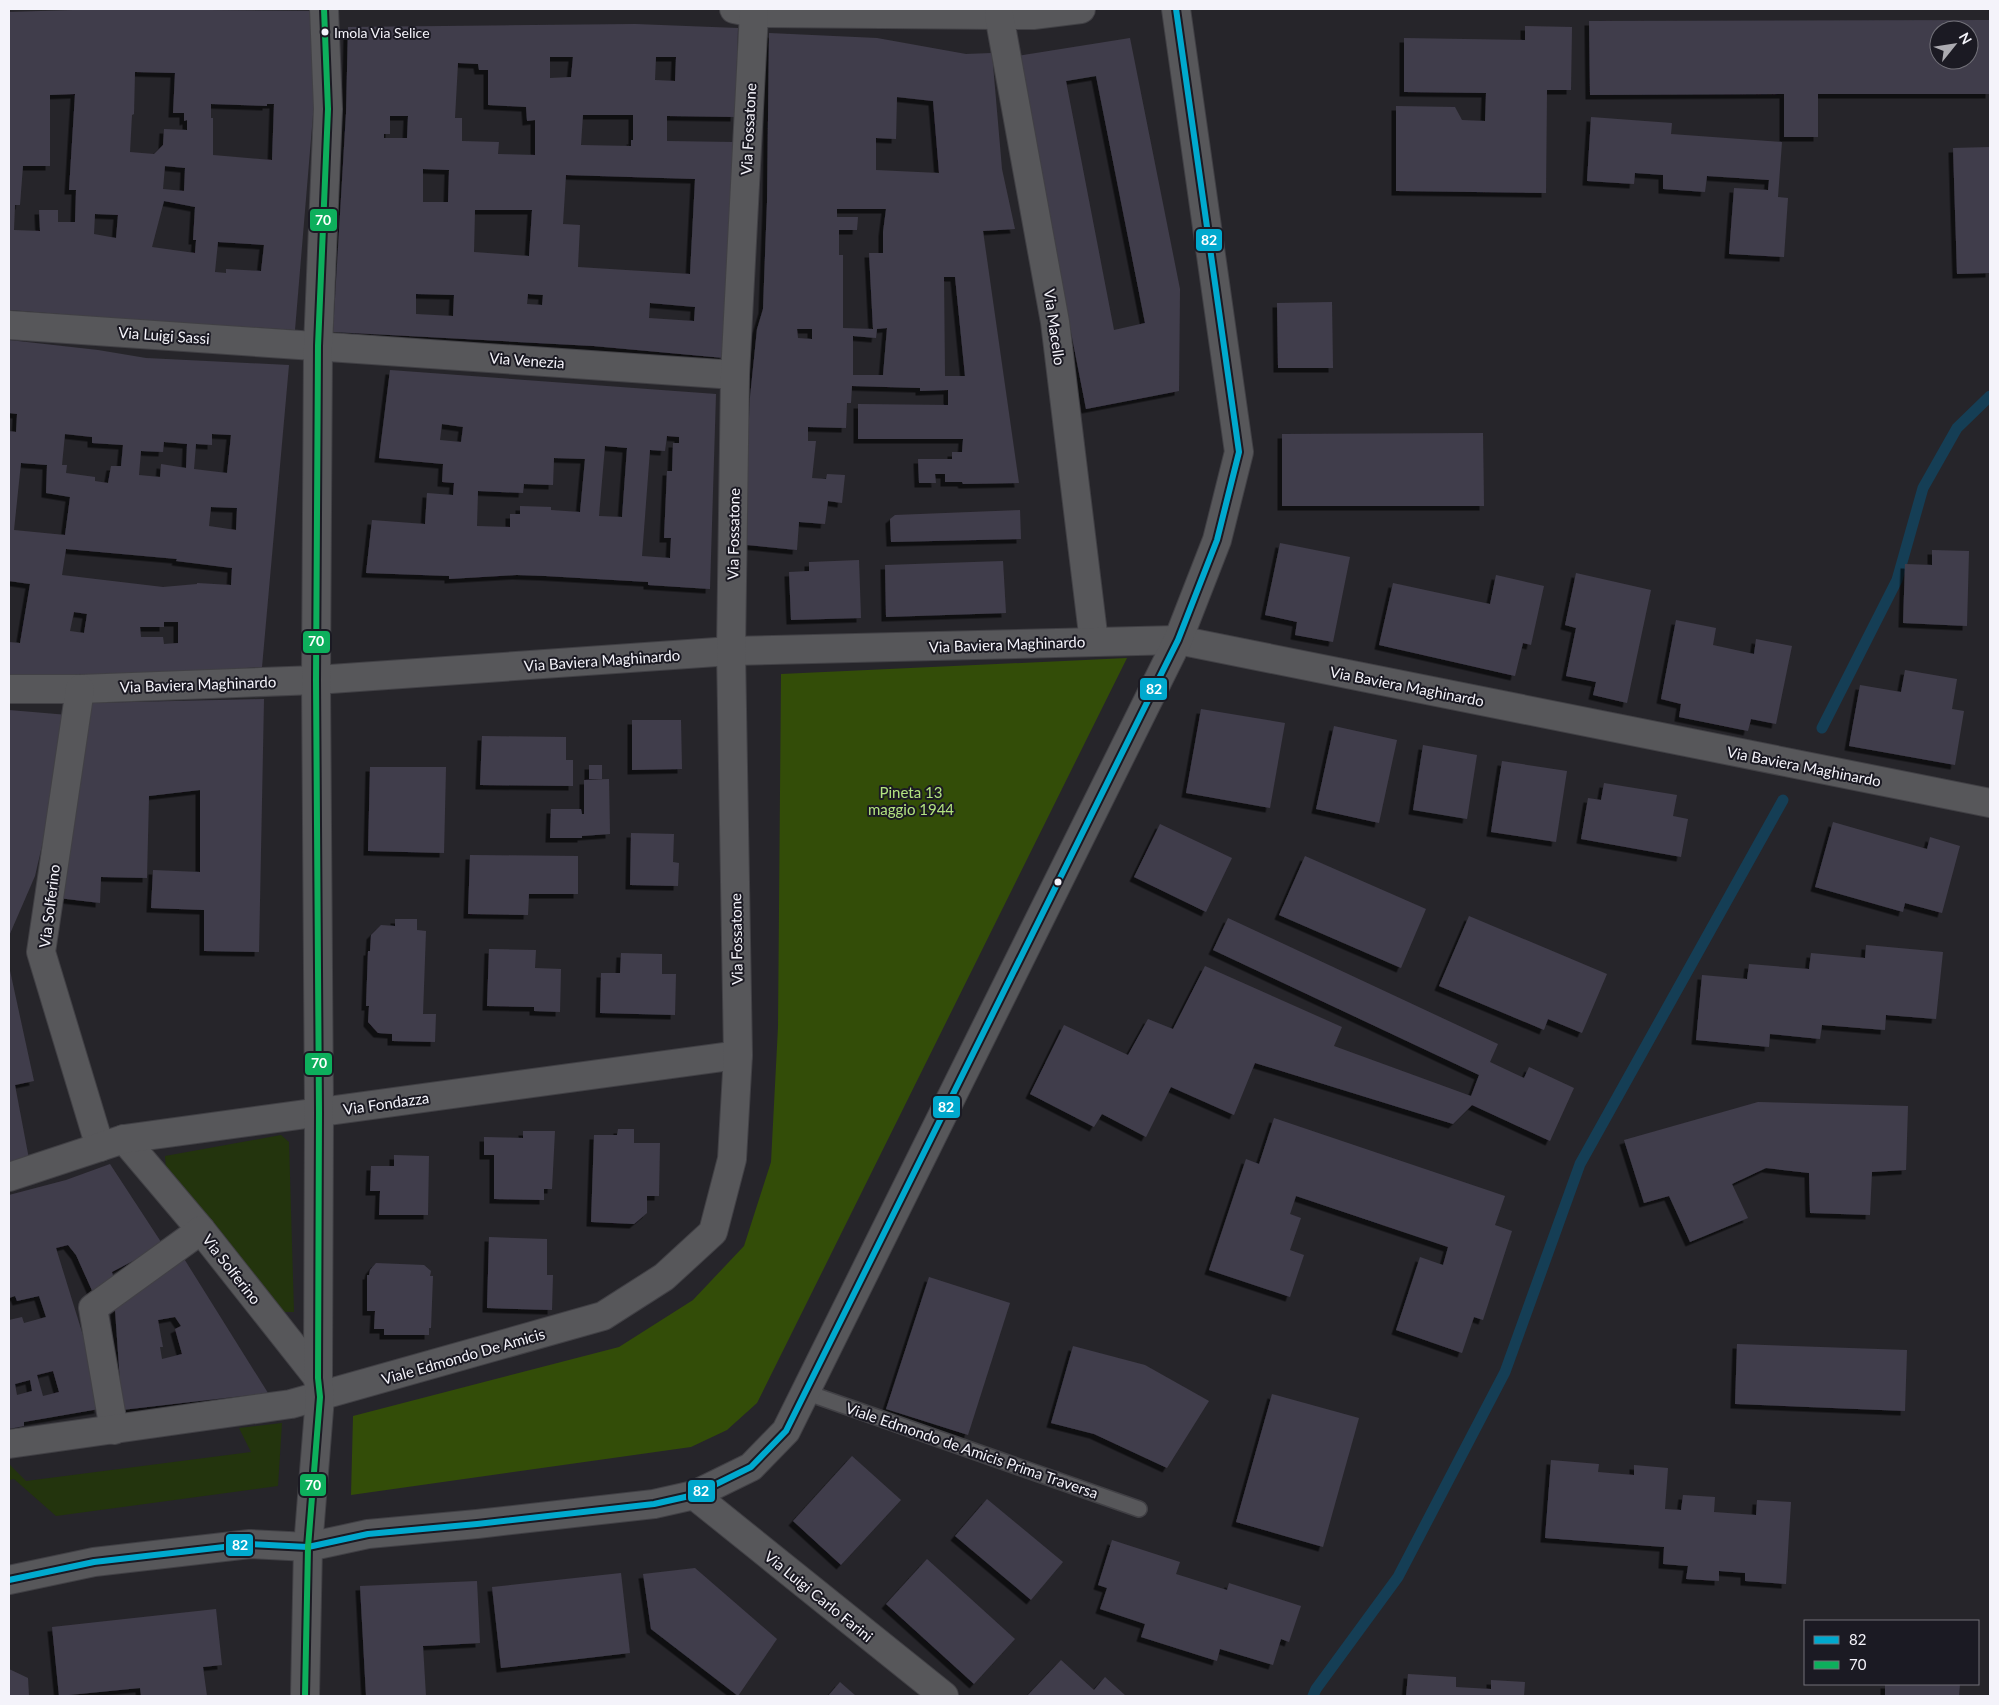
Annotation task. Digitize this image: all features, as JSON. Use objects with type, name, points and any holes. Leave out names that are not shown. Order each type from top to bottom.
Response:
[{"type":"street","points":[[305,1696],[308,1547],[319,1387],[316,680],[318,346],[328,109],[324,9]]},
{"type":"street","points":[[744,11],[999,15],[1081,9]]},
{"type":"street","points":[[9,1580],[94,1562],[250,1544],[308,1547],[368,1534],[634,1506],[694,1495],[751,1467],[786,1431],[1178,640],[1217,540],[1239,452],[1176,9]]},
{"type":"street","name":"Via Fossatone","points":[[738,1055],[730,651],[744,11]]},
{"type":"street","name":"Via Macello","points":[[999,15],[1055,322],[1094,642]]},
{"type":"street","name":"Via Luigi Sassi","points":[[9,325],[318,346]]},
{"type":"street","name":"Via Venezia","points":[[318,346],[735,375]]},
{"type":"street","name":"Via Baviera Maghinardo","points":[[9,689],[80,689],[316,680],[730,651],[1178,640],[1990,803]]},
{"type":"street","name":"Via Solferino","points":[[80,689],[41,952],[112,1143],[202,1230],[319,1387]]},
{"type":"street","name":"Via Fondazza","points":[[9,1177],[112,1143],[319,1112],[738,1055]]},
{"type":"street","name":"Viale Edmondo De Amicis","points":[[9,1444],[291,1404],[319,1387],[603,1316],[664,1277],[713,1232],[732,1159],[738,1055]]},
{"type":"street","points":[[114,1430],[93,1308],[202,1230]]},
{"type":"street","name":"Via Luigi Carlo Farini","points":[[694,1495],[944,1696]]},
{"type":"lane","name":"Viale Edmondo de Amicis Prima Traversa","points":[[805,1392],[1139,1509]]},
{"type":"green space","name":"Pineta 13 maggio 1944","points":[[1127,658],[757,1403],[727,1430],[691,1447],[351,1495],[353,1416],[619,1347],[693,1300],[744,1246],[771,1162],[778,1027],[781,674]]},
{"type":"green space","points":[[281,1135],[289,1142],[294,1312],[280,1312],[166,1170],[165,1156]]},
{"type":"green space","points":[[282,1423],[278,1486],[56,1516],[14,1479],[9,1480],[9,1464],[26,1481],[251,1452],[239,1428]]},
{"type":"building","points":[[105,9],[314,11],[314,103],[295,330],[9,310],[9,12]],"holes":[[[135,72],[175,73],[173,113],[184,113],[184,121],[187,120],[187,130],[164,129],[163,145],[154,154],[130,152],[132,115],[134,114]],[[75,94],[69,190],[76,190],[75,222],[58,222],[58,210],[39,210],[40,231],[14,230],[15,205],[20,205],[23,166],[50,166],[50,95]],[[211,104],[267,106],[267,104],[274,104],[272,160],[213,155],[213,118],[211,118]],[[165,166],[185,168],[184,191],[163,189]],[[164,201],[195,207],[193,240],[196,240],[195,253],[152,247]],[[95,214],[118,215],[116,238],[94,234]],[[218,242],[264,245],[261,271],[226,269],[226,273],[215,272]]]},
{"type":"building","points":[[1929,20],[1929,70],[1979,70],[1979,20],[1990,20],[1990,94],[1818,94],[1818,137],[1784,137],[1784,94],[1590,95],[1589,21]]},
{"type":"building","points":[[635,24],[738,28],[735,117],[667,116],[667,141],[733,142],[724,358],[593,346],[333,332],[346,113],[348,27]],"holes":[[[550,57],[573,57],[571,77],[550,78]],[[656,57],[676,57],[675,81],[655,80]],[[458,63],[478,64],[479,70],[488,70],[488,105],[526,107],[527,121],[535,120],[535,155],[498,154],[499,142],[462,141],[462,118],[455,118]],[[583,115],[633,115],[633,140],[631,140],[631,146],[581,145]],[[390,116],[408,116],[407,138],[384,138],[384,134],[390,134]],[[423,169],[449,170],[448,202],[423,202]],[[566,175],[695,179],[690,274],[578,267],[580,225],[563,224]],[[475,210],[532,210],[529,256],[474,252]],[[416,294],[454,295],[453,316],[416,314]],[[528,294],[543,295],[542,305],[527,304]],[[650,303],[695,307],[694,321],[649,318]]]},
{"type":"building","points":[[1525,26],[1572,27],[1571,90],[1547,90],[1546,193],[1396,191],[1396,106],[1455,107],[1462,120],[1485,121],[1486,93],[1404,92],[1404,38],[1525,40]]},
{"type":"building","points":[[769,33],[877,38],[966,54],[992,53],[1002,169],[1015,229],[983,231],[1019,483],[963,484],[962,482],[945,482],[945,474],[935,474],[936,483],[919,483],[918,459],[952,459],[952,452],[962,452],[963,439],[858,439],[858,404],[948,405],[948,390],[920,391],[920,388],[852,386],[851,403],[847,403],[846,428],[808,427],[808,441],[816,441],[812,478],[826,479],[827,474],[845,475],[842,503],[828,501],[825,524],[799,522],[797,550],[747,545],[750,397],[757,329],[763,309],[767,202]],"holes":[[[897,97],[933,101],[939,173],[876,170],[876,138],[896,139]],[[837,209],[886,209],[883,253],[869,253],[873,329],[843,328],[843,255],[839,255],[839,230],[857,230],[858,217],[837,217]],[[944,277],[955,277],[965,376],[945,376]],[[887,328],[883,375],[853,375],[853,336],[876,338],[877,329]],[[797,329],[812,329],[812,339],[798,338]]]},
{"type":"building","points":[[1130,38],[1180,289],[1179,391],[1086,409],[1017,56]],"holes":[[[1096,76],[1145,323],[1114,330],[1066,81]]]},
{"type":"building","points":[[1591,117],[1672,123],[1671,134],[1782,142],[1778,197],[1788,198],[1784,257],[1729,254],[1734,188],[1768,190],[1769,180],[1707,176],[1705,192],[1663,189],[1663,175],[1635,173],[1634,184],[1587,181]]},
{"type":"building","points":[[1990,147],[1990,273],[1957,274],[1953,148]]},
{"type":"building","points":[[1332,302],[1333,368],[1278,368],[1277,303]]},
{"type":"building","points":[[9,340],[98,350],[146,358],[289,365],[262,667],[166,673],[9,675],[9,642],[20,643],[30,584],[9,581],[9,431],[16,432],[17,414],[9,413]],"holes":[[[65,434],[92,437],[92,443],[123,445],[121,466],[111,466],[108,483],[95,481],[95,477],[66,473],[67,465],[62,465]],[[212,434],[231,435],[227,473],[194,469],[196,444],[212,445]],[[164,442],[187,444],[186,468],[161,464],[160,477],[139,475],[141,451],[163,452]],[[21,463],[47,465],[46,493],[70,497],[65,535],[14,530]],[[211,507],[237,508],[236,530],[209,526]],[[66,549],[177,559],[176,561],[232,568],[231,585],[197,583],[163,587],[62,575]],[[74,612],[87,614],[84,633],[70,631]],[[164,622],[178,622],[178,643],[164,644],[163,637],[141,637],[140,627],[164,627]]]},
{"type":"building","points":[[390,370],[716,394],[710,589],[648,585],[648,582],[545,576],[517,575],[449,579],[449,576],[366,573],[372,520],[425,524],[427,493],[453,495],[454,483],[442,482],[443,464],[379,458]],"holes":[[[442,424],[463,427],[461,442],[440,440]],[[667,436],[679,437],[679,443],[673,443],[672,471],[667,471],[664,538],[671,538],[670,558],[642,556],[650,450],[665,451]],[[605,446],[627,448],[622,517],[599,516]],[[554,458],[585,459],[580,512],[551,510],[551,507],[520,506],[520,514],[510,514],[510,527],[477,526],[478,491],[523,493],[524,484],[553,485]]]},
{"type":"building","points":[[1483,433],[1484,506],[1282,506],[1282,434]]},
{"type":"building","points":[[1020,510],[1021,539],[891,542],[890,519],[895,515]]},
{"type":"building","points":[[1280,543],[1350,557],[1333,642],[1295,635],[1297,622],[1265,615]]},
{"type":"building","points":[[1932,550],[1969,551],[1967,626],[1903,623],[1905,564],[1932,565]]},
{"type":"building","points":[[859,560],[861,618],[791,620],[789,572],[809,571],[809,562]]},
{"type":"building","points":[[1003,561],[1006,613],[886,617],[885,565]]},
{"type":"building","points":[[1576,573],[1651,590],[1627,703],[1593,695],[1596,682],[1566,676],[1576,628],[1565,625]]},
{"type":"building","points":[[1496,575],[1544,586],[1531,645],[1523,643],[1515,676],[1379,645],[1393,583],[1490,604]]},
{"type":"building","points":[[1676,620],[1716,628],[1713,645],[1754,654],[1756,639],[1792,646],[1776,724],[1751,719],[1748,731],[1679,717],[1681,704],[1661,699]]},
{"type":"building","points":[[1905,670],[1957,679],[1952,709],[1964,711],[1955,765],[1849,746],[1860,685],[1901,692]]},
{"type":"building","points":[[264,699],[259,952],[204,951],[204,910],[151,908],[153,870],[200,872],[200,790],[149,796],[147,878],[101,877],[100,903],[58,898],[88,703]]},
{"type":"building","points":[[1201,709],[1285,723],[1270,808],[1186,793]]},
{"type":"building","points":[[9,710],[68,715],[55,789],[35,876],[9,936]]},
{"type":"building","points":[[632,720],[681,720],[682,769],[632,770]]},
{"type":"building","points":[[1334,726],[1397,740],[1379,823],[1316,809]]},
{"type":"building","points":[[482,736],[566,737],[566,760],[573,760],[573,786],[480,785]]},
{"type":"building","points":[[1423,745],[1477,755],[1467,819],[1413,810]]},
{"type":"building","points":[[1502,761],[1567,771],[1556,842],[1491,832]]},
{"type":"building","points":[[589,765],[602,765],[602,779],[589,779]]},
{"type":"building","points":[[370,767],[446,767],[444,853],[368,851]]},
{"type":"building","points":[[609,779],[610,834],[582,836],[582,838],[550,838],[551,809],[581,809],[582,814],[584,814],[584,780]]},
{"type":"building","points":[[1604,783],[1677,795],[1673,816],[1688,819],[1681,857],[1581,839],[1588,798],[1601,800]]},
{"type":"building","points":[[1833,822],[1927,849],[1930,837],[1960,846],[1942,913],[1905,903],[1903,912],[1815,887]]},
{"type":"building","points":[[1160,824],[1232,858],[1206,912],[1134,877]]},
{"type":"building","points":[[631,833],[674,834],[673,862],[679,863],[678,886],[630,885]]},
{"type":"building","points":[[470,855],[578,856],[578,894],[529,894],[528,915],[468,914]]},
{"type":"building","points":[[1305,856],[1426,909],[1401,968],[1279,915]]},
{"type":"building","points":[[1469,916],[1607,974],[1582,1033],[1548,1019],[1544,1030],[1439,986]]},
{"type":"building","points":[[1228,918],[1498,1044],[1490,1062],[1524,1078],[1529,1067],[1574,1088],[1550,1141],[1472,1105],[1453,1124],[1255,1063],[1234,1115],[1171,1087],[1146,1137],[1102,1114],[1094,1127],[1030,1094],[1064,1025],[1128,1055],[1148,1019],[1173,1029],[1205,966],[1342,1027],[1334,1046],[1471,1096],[1479,1075],[1213,950]]},
{"type":"building","points":[[395,919],[417,919],[417,930],[426,931],[423,1014],[436,1014],[435,1042],[392,1041],[392,1034],[378,1033],[368,1022],[369,1006],[366,1006],[368,951],[370,951],[371,935],[381,925],[395,926]]},
{"type":"building","points":[[1866,945],[1943,952],[1936,1019],[1886,1015],[1885,1030],[1822,1025],[1820,1039],[1770,1034],[1769,1047],[1696,1040],[1702,975],[1747,979],[1749,964],[1809,969],[1811,953],[1865,958]]},
{"type":"building","points":[[489,949],[536,950],[535,968],[561,969],[560,1012],[534,1011],[534,1007],[487,1006]]},
{"type":"building","points":[[621,953],[662,954],[662,974],[676,974],[675,1015],[600,1013],[601,973],[620,973]]},
{"type":"building","points":[[9,966],[34,1081],[15,1085],[29,1159],[9,1164]]},
{"type":"building","points":[[1758,1102],[1908,1106],[1906,1170],[1872,1172],[1870,1215],[1810,1213],[1809,1173],[1766,1168],[1732,1184],[1748,1218],[1690,1242],[1669,1196],[1644,1203],[1624,1140]]},
{"type":"building","points":[[1274,1118],[1505,1196],[1495,1225],[1512,1231],[1483,1320],[1474,1317],[1462,1353],[1396,1330],[1420,1257],[1443,1265],[1448,1247],[1296,1196],[1290,1214],[1301,1218],[1290,1250],[1304,1255],[1290,1297],[1209,1270],[1246,1159],[1259,1164]]},
{"type":"building","points":[[618,1129],[634,1129],[634,1143],[660,1143],[659,1196],[647,1196],[647,1213],[634,1224],[591,1222],[594,1135],[617,1135]]},
{"type":"building","points":[[523,1131],[555,1131],[552,1189],[544,1189],[544,1200],[494,1199],[494,1155],[484,1155],[484,1137],[523,1138]]},
{"type":"building","points":[[394,1155],[429,1156],[428,1215],[379,1215],[380,1191],[370,1191],[371,1166],[394,1166]]},
{"type":"building","points":[[110,1164],[163,1245],[112,1272],[116,1286],[94,1295],[76,1255],[68,1245],[56,1248],[90,1358],[87,1359],[99,1409],[24,1422],[24,1426],[9,1429],[9,1320],[22,1317],[24,1323],[46,1317],[39,1296],[17,1301],[15,1296],[9,1298],[9,1195],[66,1180]],"holes":[[[53,1371],[59,1392],[43,1396],[37,1375]],[[30,1380],[32,1391],[17,1395],[15,1384]]]},
{"type":"building","points":[[489,1237],[547,1239],[547,1275],[553,1275],[552,1310],[487,1308]]},
{"type":"building","points":[[183,1257],[268,1393],[122,1410],[115,1310]],"holes":[[[175,1317],[181,1326],[175,1329],[182,1354],[162,1359],[160,1347],[163,1347],[158,1320]]]},
{"type":"building","points":[[376,1263],[424,1265],[431,1271],[430,1276],[433,1276],[431,1328],[429,1328],[429,1335],[384,1335],[384,1329],[374,1329],[375,1311],[367,1311],[367,1275],[369,1275],[370,1270]]},
{"type":"building","points":[[929,1277],[1010,1303],[968,1435],[886,1409]]},
{"type":"building","points":[[1737,1344],[1907,1350],[1905,1411],[1735,1404]]},
{"type":"building","points":[[1073,1346],[1145,1365],[1209,1401],[1167,1468],[1094,1434],[1051,1423]]},
{"type":"building","points":[[1272,1394],[1359,1418],[1323,1547],[1236,1522]]},
{"type":"building","points":[[852,1456],[901,1500],[841,1565],[793,1521]]},
{"type":"building","points":[[1551,1460],[1599,1464],[1598,1472],[1634,1475],[1634,1465],[1668,1468],[1665,1509],[1681,1510],[1683,1495],[1715,1497],[1714,1512],[1756,1515],[1757,1500],[1791,1502],[1786,1584],[1745,1581],[1745,1573],[1719,1571],[1719,1581],[1686,1579],[1688,1566],[1663,1564],[1664,1547],[1545,1538]]},
{"type":"building","points":[[987,1499],[1063,1562],[1031,1600],[955,1536]]},
{"type":"building","points":[[1112,1540],[1180,1562],[1176,1574],[1227,1590],[1229,1583],[1301,1606],[1289,1642],[1281,1639],[1273,1665],[1220,1649],[1217,1661],[1141,1637],[1145,1624],[1100,1609],[1107,1588],[1098,1585]]},
{"type":"building","points":[[927,1559],[1015,1639],[974,1684],[886,1604]]},
{"type":"building","points":[[695,1568],[777,1639],[738,1696],[651,1629],[643,1574]]},
{"type":"building","points":[[621,1573],[630,1653],[501,1668],[492,1587]]},
{"type":"building","points":[[477,1581],[480,1643],[423,1646],[426,1696],[366,1696],[360,1586]]},
{"type":"building","points":[[216,1609],[222,1665],[203,1667],[207,1696],[141,1696],[140,1688],[59,1696],[52,1627]]},
{"type":"building","points":[[1061,1660],[1094,1690],[1105,1677],[1126,1696],[1027,1696]]},
{"type":"building","points":[[9,1669],[28,1678],[29,1696],[9,1696]]},
{"type":"building","points":[[1408,1674],[1456,1677],[1456,1687],[1491,1689],[1491,1680],[1525,1682],[1524,1696],[1406,1696]]},
{"type":"building","points":[[840,1682],[856,1696],[828,1696]]},
{"type":"building","points":[[1885,1685],[1960,1685],[1959,1696],[1885,1696]]},
{"type":"waterway","points":[[1822,728],[1897,580],[1923,488],[1957,428],[1990,396]]},
{"type":"waterway","points":[[1313,1696],[1316,1689],[1398,1577],[1505,1372],[1580,1164],[1783,800]]},
{"type":"transit line","name":"70","points":[[305,1696],[308,1547],[320,1397],[318,1378],[319,1112],[316,680],[318,346],[328,109],[324,9]]},
{"type":"transit line","name":"82","points":[[9,1580],[94,1562],[250,1544],[308,1547],[368,1534],[654,1504],[694,1495],[751,1467],[786,1431],[1178,640],[1217,540],[1239,452],[1176,9]]},
{"type":"place","name":"Imola Via Selice","points":[[325,32]]}]
